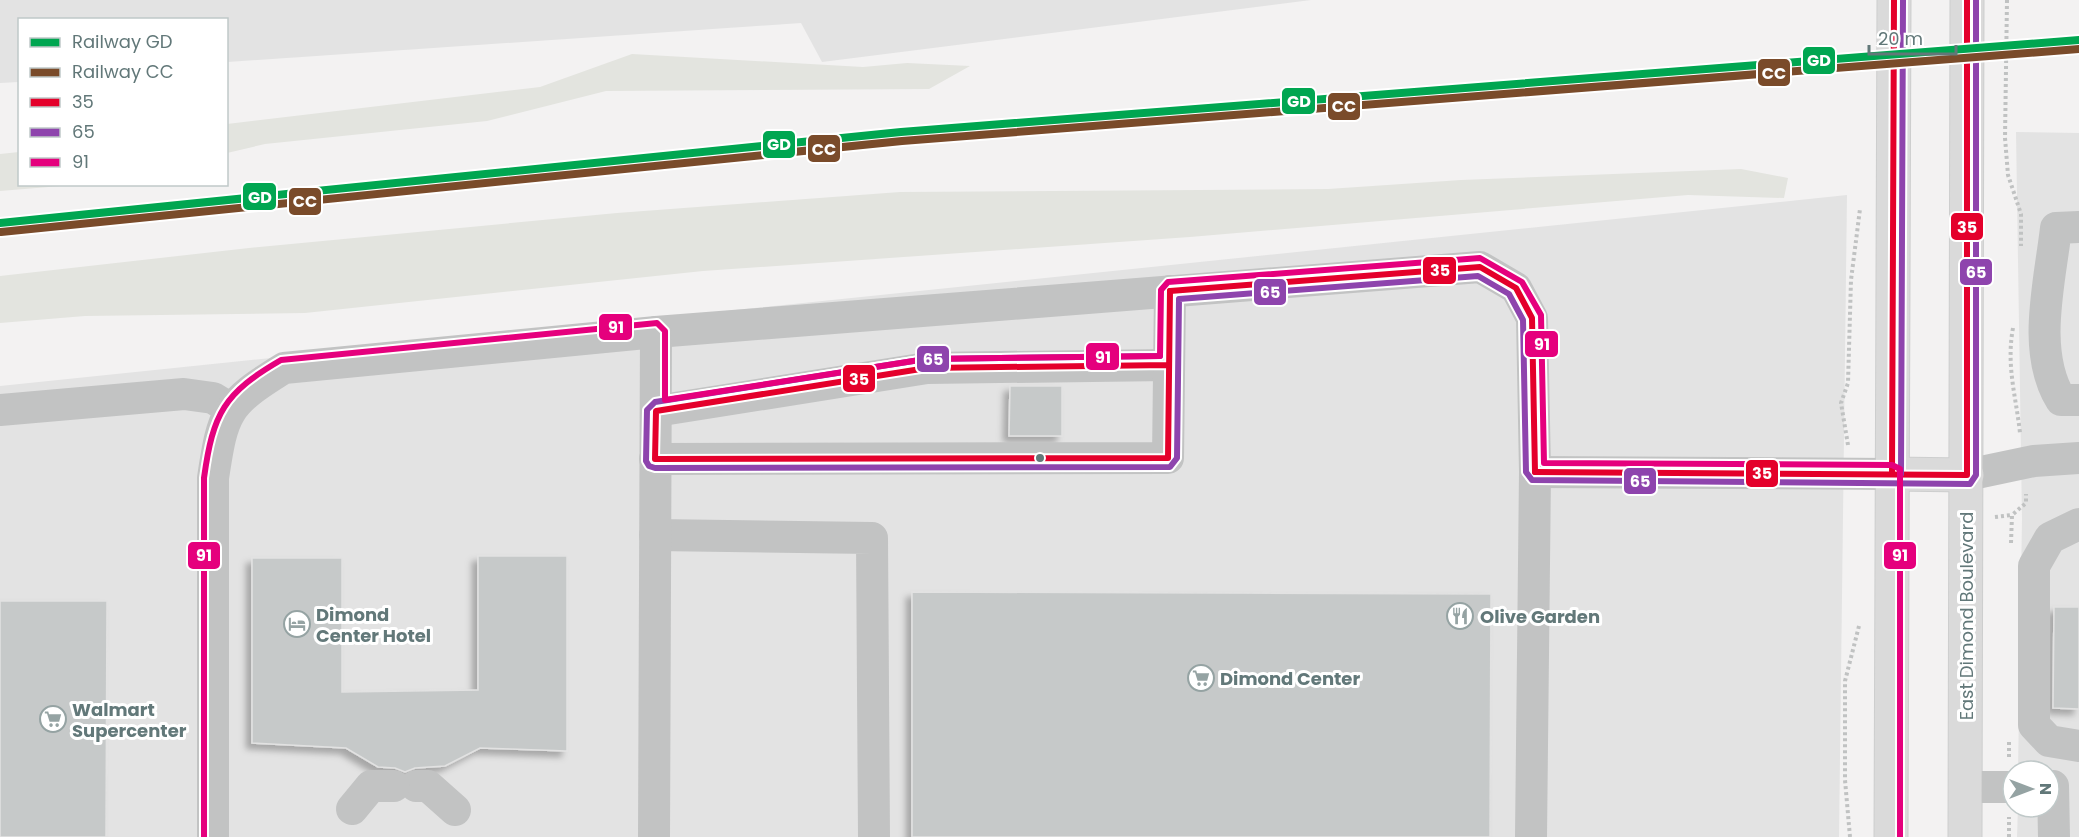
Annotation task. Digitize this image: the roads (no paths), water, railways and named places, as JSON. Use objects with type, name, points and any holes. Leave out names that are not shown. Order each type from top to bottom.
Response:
[{"type":"main road","points":[[1891,837],[1894,0]]},
{"type":"main road","name":"East Dimond Boulevard","points":[[1965,837],[1967,0]]},
{"type":"main road","points":[[1892,474],[1967,475]]},
{"type":"lane","points":[[2079,227],[2056,228],[2046,323],[2047,368],[2052,386],[2061,400],[2079,400]]},
{"type":"lane","points":[[213,837],[213,478],[220,430],[231,409],[246,392],[284,368],[656,332],[1480,267],[1516,288],[1532,318],[1535,472],[1531,837]]},
{"type":"lane","points":[[655,459],[1168,458],[1170,291]]},
{"type":"lane","points":[[654,837],[656,332]]},
{"type":"lane","points":[[657,411],[927,368],[1169,365]]},
{"type":"lane","points":[[0,410],[184,394],[213,398],[231,409]]},
{"type":"lane","points":[[1967,475],[2022,464],[2079,458]]},
{"type":"lane","points":[[1535,472],[1892,474]]},
{"type":"lane","points":[[2079,524],[2050,538],[2034,566],[2034,725],[2049,741],[2079,746]]},
{"type":"lane","points":[[655,535],[872,538],[874,837]]},
{"type":"lane","points":[[352,809],[371,786],[428,786],[455,810]]},
{"type":"lane","points":[[1965,787],[2001,787]]},
{"type":"lane","points":[[2054,837],[2056,819]]},
{"type":"rail line","name":"GD","points":[[0,223],[901,132],[2079,40]]},
{"type":"rail line","name":"CC","points":[[1,232],[902,141],[2079,49]]},
{"type":"place","name":"Olive Garden","points":[[1460,616]]},
{"type":"place","name":"Dimond Center Hotel","points":[[297,624]]},
{"type":"place","name":"Dimond Center","points":[[1201,678]]},
{"type":"place","name":"Walmart Supercenter","points":[[53,719]]}]
